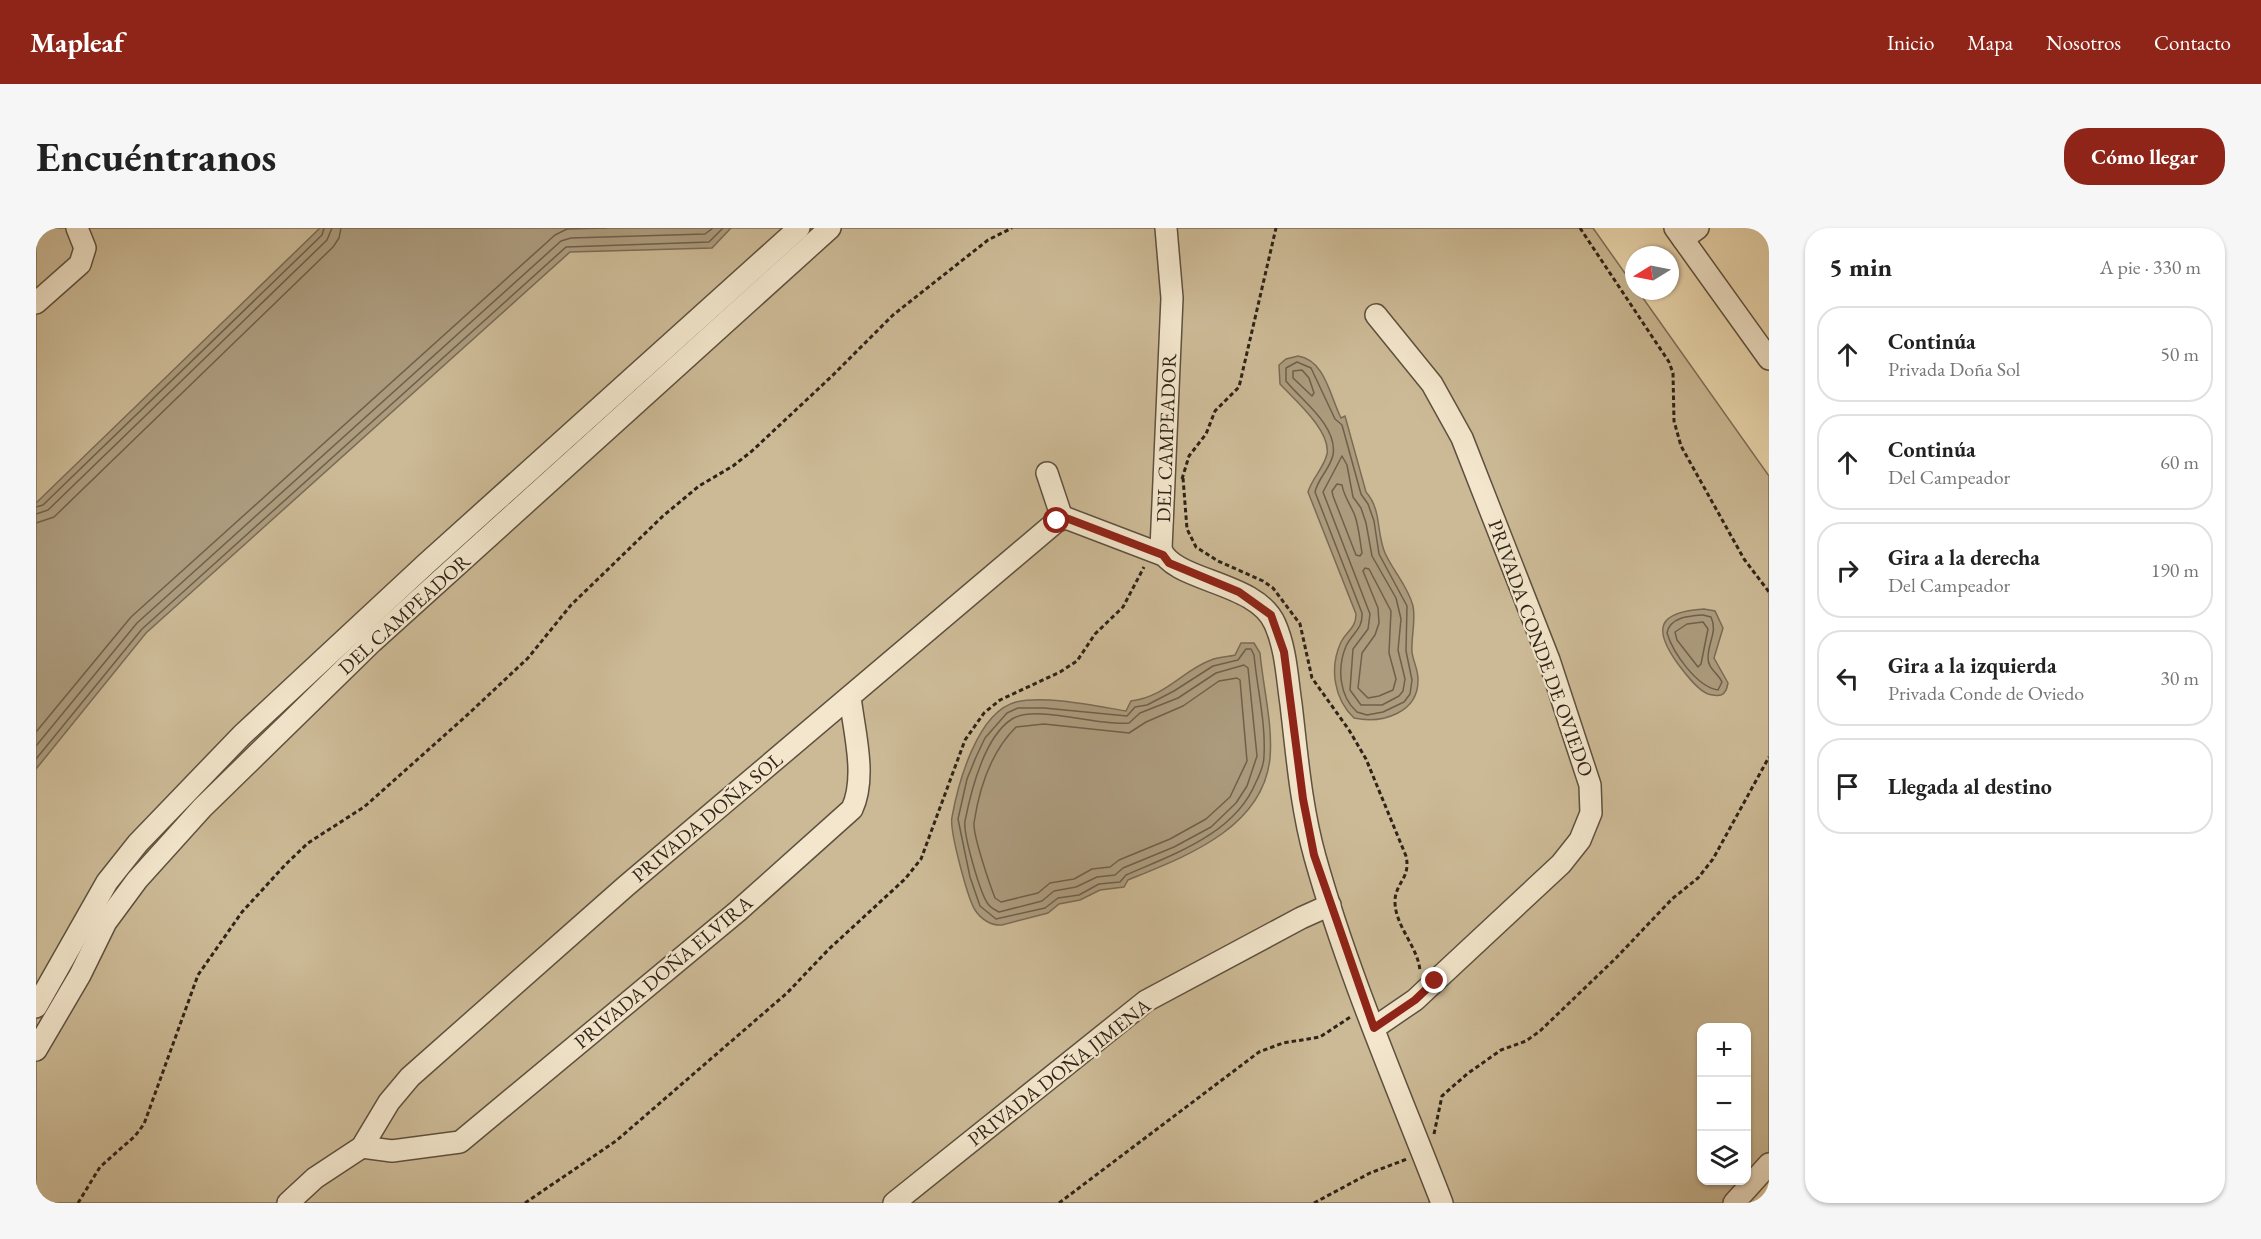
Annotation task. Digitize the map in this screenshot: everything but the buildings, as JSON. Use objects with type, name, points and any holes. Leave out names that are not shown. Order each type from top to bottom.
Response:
[{"type":"street","points":[[36,303],[80,264],[85,248],[77,228]]},
{"type":"street","name":"DEL CAMPEADOR","points":[[36,1007],[107,882],[138,843],[242,735],[539,492],[699,333],[799,228]]},
{"type":"street","name":"DEL CAMPEADOR","points":[[36,1050],[80,975],[106,922],[137,880],[365,634],[525,475],[830,228]]},
{"type":"street","name":"DEL CAMPEADOR","points":[[1157,553],[1161,543],[1165,496],[1172,298],[1166,228]]},
{"type":"street","points":[[1685,232],[1769,358]]},
{"type":"street","name":"PRIVADA CONDE DE OVIEDO","points":[[1374,1028],[1415,1000],[1561,864],[1580,840],[1591,813],[1590,785],[1549,660],[1462,438],[1432,384],[1376,315]]},
{"type":"street","points":[[1047,473],[1062,518],[1157,553],[1169,563],[1254,600],[1271,615],[1284,652],[1305,810],[1314,855],[1374,1028],[1442,1203]]},
{"type":"street","points":[[525,475],[539,492]]},
{"type":"street","name":"PRIVADA DOÑA SOL","points":[[288,1203],[315,1178],[362,1147],[389,1102],[410,1077],[626,886],[1062,518]]},
{"type":"street","name":"PRIVADA DOÑA ELVIRA","points":[[362,1147],[392,1151],[460,1142],[711,933],[852,809],[858,797],[859,776],[850,697]]},
{"type":"street","name":"PRIVADA DOÑA JIMENA","points":[[894,1203],[1146,1001],[1301,918],[1330,905]]},
{"type":"street","points":[[1739,1199],[1769,1164]]},
{"type":"street","points":[[1739,1199],[1769,1185]]},
{"type":"path","points":[[78,1203],[100,1167],[135,1136],[144,1124],[198,975],[243,912],[280,870],[308,843],[364,807],[472,710],[528,658],[571,604],[663,516],[699,486],[733,466],[752,451],[893,315],[988,240],[1012,228]]},
{"type":"path","points":[[1276,228],[1239,387],[1215,411],[1206,434],[1189,456],[1183,478],[1187,529],[1196,547],[1218,561],[1263,581],[1292,611],[1303,631],[1312,678],[1349,730],[1366,759],[1409,867],[1395,900],[1397,915],[1419,967],[1415,1000]]},
{"type":"path","points":[[1580,228],[1669,362],[1673,373],[1674,421],[1681,446],[1744,559],[1769,592]]},
{"type":"path","points":[[1165,496],[1183,478]]},
{"type":"path","points":[[525,1203],[616,1141],[635,1125],[787,993],[829,949],[905,879],[921,859],[965,740],[984,713],[1000,700],[1060,672],[1077,661],[1095,634],[1123,607],[1157,553]]},
{"type":"path","points":[[1314,1203],[1370,1173],[1423,1154],[1434,1136],[1442,1096],[1467,1074],[1501,1050],[1526,1041],[1540,1031],[1616,958],[1672,899],[1698,878],[1713,858],[1769,757]]},
{"type":"path","points":[[1059,1203],[1259,1052],[1283,1043],[1320,1037],[1367,1006]]},
{"type":"shaded area","points":[[36,228],[1593,228],[1625,273],[1625,300],[1644,300],[1769,476],[1769,1174],[1746,1203],[36,1203]]},
{"type":"water","points":[[320,228],[731,228],[712,248],[570,252],[146,633],[36,769],[36,503]]},
{"type":"water","points":[[1298,356],[1315,364],[1326,380],[1341,418],[1345,416],[1366,492],[1377,514],[1382,545],[1408,592],[1413,606],[1412,652],[1418,675],[1417,691],[1406,708],[1387,717],[1354,718],[1342,702],[1338,692],[1335,672],[1337,652],[1341,642],[1353,626],[1356,614],[1308,492],[1325,459],[1327,445],[1311,416],[1280,384],[1279,365],[1286,359]]},
{"type":"water","points":[[1704,609],[1715,611],[1723,628],[1714,658],[1728,683],[1725,692],[1720,695],[1704,692],[1692,681],[1670,651],[1663,632],[1664,624],[1669,618],[1677,614]]},
{"type":"water","points":[[1241,643],[1254,643],[1260,653],[1271,745],[1264,783],[1253,804],[1237,822],[1196,850],[1128,880],[1124,887],[1100,890],[1080,900],[1059,904],[1048,913],[1002,925],[990,923],[980,916],[975,910],[964,879],[953,835],[952,817],[959,787],[972,751],[990,720],[1002,708],[1028,700],[1071,702],[1126,711],[1131,701],[1155,694],[1201,664],[1235,655]]},
{"type":"route","points":[[1057,521],[1066,518],[1163,555],[1169,563],[1254,600],[1271,615],[1284,652],[1303,799],[1314,855],[1374,1028],[1393,1017],[1435,981]]}]
